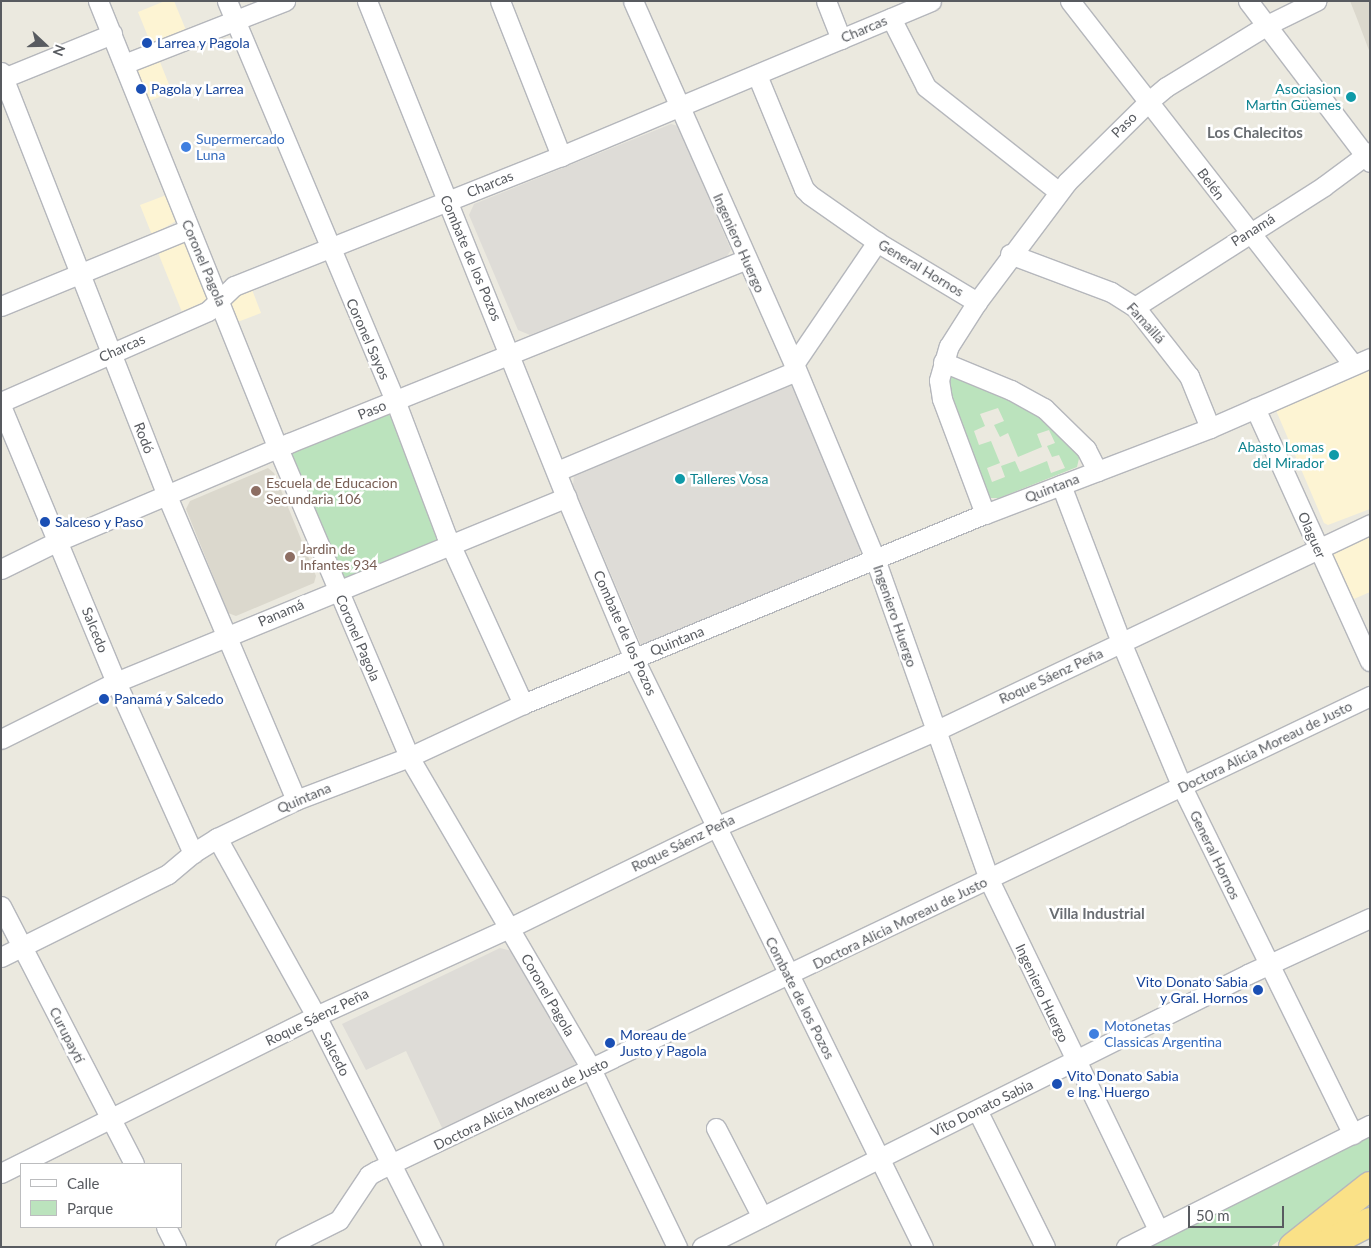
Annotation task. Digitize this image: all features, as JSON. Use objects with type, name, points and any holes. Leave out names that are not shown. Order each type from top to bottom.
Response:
[{"type":"highway","points":[[1293,1247],[1370,1186]]},
{"type":"highway","points":[[1321,1247],[1370,1222]]},
{"type":"street","name":"Coronel Pagola","points":[[98,1],[278,448],[409,756],[591,1069],[677,1247]]},
{"type":"street","name":"Coronel Sayos","points":[[227,1],[329,249],[395,400],[449,542],[523,704]]},
{"type":"street","points":[[124,64],[285,1]]},
{"type":"street","name":"Combate de los Pozos","points":[[367,1],[511,354],[566,497],[634,659],[788,976],[924,1247]]},
{"type":"street","points":[[500,1],[561,156]]},
{"type":"street","name":"Ingeniero Huergo","points":[[633,1],[678,108],[795,368],[875,559],[989,880],[1075,1063],[1158,1230]]},
{"type":"street","points":[[826,1],[841,39]]},
{"type":"street","name":"Charcas","points":[[1,402],[208,311],[234,286],[561,156],[931,1]]},
{"type":"street","name":"Belén","points":[[1070,1],[1248,233],[1362,362]]},
{"type":"street","points":[[1248,1],[1368,157]]},
{"type":"street","name":"Paso","points":[[977,302],[1010,254],[1059,192],[1148,102],[1166,87],[1267,25],[1316,1]]},
{"type":"street","points":[[891,18],[926,88],[1059,192]]},
{"type":"street","points":[[2,76],[112,34]]},
{"type":"street","name":"General Hornos","points":[[757,75],[804,189],[816,202],[877,242],[977,302],[942,362],[939,380],[942,399],[985,514]]},
{"type":"street","name":"Rodó","points":[[2,76],[112,353],[166,496],[225,638],[296,800]]},
{"type":"street","name":"Panamá","points":[[1135,308],[1368,157]]},
{"type":"street","points":[[1,306],[189,229]]},
{"type":"street","points":[[557,471],[795,368],[877,242]]},
{"type":"street","name":"Famaillá","points":[[1010,254],[1111,292],[1135,308],[1189,376],[1210,428]]},
{"type":"street","name":"Paso","points":[[1,569],[58,541],[278,448],[746,259]]},
{"type":"street","points":[[942,362],[1012,390],[1044,408],[1086,449],[1097,471]]},
{"type":"street","name":"Quintana","points":[[1,957],[168,874],[193,853],[217,838],[296,800],[409,756],[523,704],[985,514],[1210,428],[1362,362]]},
{"type":"street","name":"Salcedo","points":[[1,406],[116,682],[193,853]]},
{"type":"street","name":"Olaguer","points":[[1255,408],[1370,661]]},
{"type":"street","name":"General Hornos","points":[[1061,485],[1121,642],[1182,787],[1353,1134]]},
{"type":"street","name":"Panamá","points":[[1,739],[116,682],[225,638],[449,542],[566,497]]},
{"type":"street","name":"Roque Sáenz Peña","points":[[21,1163],[316,1016],[509,928],[716,827],[935,731],[1370,524]]},
{"type":"street","name":"Doctora Alicia Moreau de Justo","points":[[286,1247],[339,1220],[369,1176],[1370,696]]},
{"type":"street","name":"Salcedo","points":[[217,838],[316,1016],[433,1247]]},
{"type":"street","name":"Curupaytí","points":[[1,906],[133,1163]]},
{"type":"street","name":"Vito Donato Sabia","points":[[702,1247],[1075,1063],[1269,964],[1369,920]]},
{"type":"street","points":[[977,1110],[1045,1247]]},
{"type":"street","points":[[1126,1247],[1370,1125]]},
{"type":"street","points":[[716,1128],[762,1217]]},
{"type":"street","name":"Roque Sáenz Peña","points":[[1,1173],[20,1164]]},
{"type":"street","points":[[166,1228],[176,1247]]},
{"type":"shaded area","points":[[165,1],[174,1],[188,35],[153,49],[138,12]]},
{"type":"shaded area","points":[[1350,1],[1370,1],[1370,53],[1356,16]]},
{"type":"shaded area","points":[[158,57],[172,92],[144,103],[134,69]]},
{"type":"shaded area","points":[[671,124],[678,126],[731,250],[725,259],[530,335],[518,330],[469,215],[474,204]]},
{"type":"shaded area","points":[[169,194],[176,221],[152,235],[140,205]]},
{"type":"shaded area","points":[[184,237],[209,300],[182,311],[156,248]]},
{"type":"shaded area","points":[[251,287],[261,313],[235,323],[228,300]]},
{"type":"shaded area","name":"Abasto Lomas del Mirador","points":[[1370,365],[1370,509],[1328,525],[1324,523],[1275,408]]},
{"type":"shaded area","points":[[785,383],[793,384],[860,546],[860,557],[642,647],[573,485],[574,476],[577,471]]},
{"type":"shaded area","points":[[268,468],[274,473],[316,576],[314,583],[236,616],[228,613],[186,509],[190,501]]},
{"type":"shaded area","points":[[1370,528],[1370,592],[1347,602],[1328,559],[1331,546]]},
{"type":"shaded area","points":[[500,948],[512,951],[577,1058],[573,1069],[444,1132],[406,1051],[366,1070],[342,1024]]},
{"type":"green space","points":[[950,376],[973,381],[1046,419],[1080,454],[1077,467],[999,498],[991,498],[984,493],[944,390]],"holes":[[[998,408],[1004,421],[994,425],[1000,437],[1008,433],[1018,457],[1042,447],[1037,434],[1049,430],[1055,443],[1047,446],[1052,457],[1059,455],[1065,468],[1051,473],[1047,461],[1020,472],[1015,461],[1001,466],[1005,477],[992,482],[987,468],[1000,463],[991,441],[979,445],[974,431],[985,426],[980,414]]]},
{"type":"green space","points":[[392,412],[443,540],[342,581],[289,455],[293,449]]},
{"type":"green space","points":[[1370,1134],[1370,1175],[1270,1247],[1146,1247]]},
{"type":"place","name":"Larrea y Pagola","points":[[147,43]]},
{"type":"place","name":"Pagola y Larrea","points":[[141,89]]},
{"type":"place","name":"Asociasion Martin Güemes","points":[[1351,97]]},
{"type":"place","name":"Supermercado Luna","points":[[186,147]]},
{"type":"place","name":"Abasto Lomas del Mirador","points":[[1334,455]]},
{"type":"place","name":"Talleres Vosa","points":[[680,479]]},
{"type":"place","name":"Escuela de Educacion Secundaria 106","points":[[256,491]]},
{"type":"place","name":"Salceso y Paso","points":[[45,522]]},
{"type":"place","name":"Jardin de Infantes 934","points":[[290,557]]},
{"type":"place","name":"Panamá y Salcedo","points":[[104,699]]},
{"type":"place","name":"Vito Donato Sabia y Gral. Hornos","points":[[1258,990]]},
{"type":"place","name":"Motonetas Classicas Argentina","points":[[1094,1034]]},
{"type":"place","name":"Moreau de Justo y Pagola","points":[[610,1043]]},
{"type":"place","name":"Vito Donato Sabia e Ing. Huergo","points":[[1057,1084]]},
{"type":"district","name":"Los Chalecitos","points":[[1255,133]]},
{"type":"district","name":"Villa Industrial","points":[[1097,914]]}]
